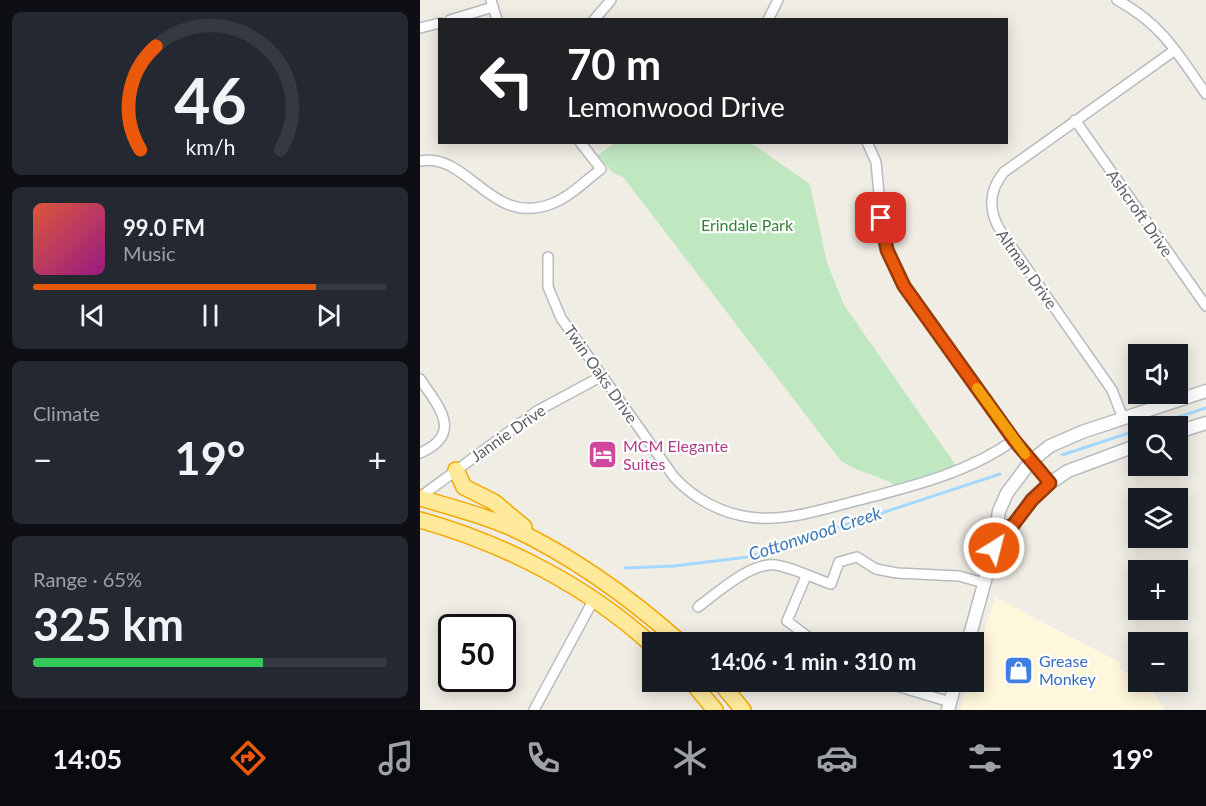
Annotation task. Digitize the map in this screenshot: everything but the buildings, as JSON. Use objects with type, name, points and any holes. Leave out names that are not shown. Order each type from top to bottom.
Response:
[{"type":"highway","points":[[456,470],[459,482],[471,493],[494,502],[509,517],[609,584],[668,632]]},
{"type":"highway","points":[[420,498],[512,529],[571,560]]},
{"type":"highway","points":[[420,520],[500,548],[594,599],[642,637]]},
{"type":"highway","points":[[700,692],[716,710]]},
{"type":"highway","points":[[728,692],[743,710]]},
{"type":"main road","points":[[971,632],[999,530],[997,524],[999,511],[1007,494],[1031,461],[1066,438],[1206,391]]},
{"type":"main road","points":[[1188,429],[1206,423]]},
{"type":"main road","points":[[999,530],[1013,525],[1032,500],[1050,483],[1084,463],[1128,448]]},
{"type":"street","points":[[596,18],[611,0]]},
{"type":"street","points":[[769,18],[778,0]]},
{"type":"street","points":[[1117,0],[1148,18],[1175,50],[1206,94]]},
{"type":"street","points":[[455,18],[492,4]]},
{"type":"street","points":[[420,28],[438,24]]},
{"type":"street","name":"Altman Drive","points":[[1123,418],[1112,390],[1000,230],[993,213],[993,192],[996,182],[1004,172],[1175,50]]},
{"type":"street","name":"Ashcroft Drive","points":[[1075,120],[1206,306]]},
{"type":"street","points":[[420,161],[447,164],[493,197],[528,208],[552,204],[564,198],[601,169],[582,144]]},
{"type":"street","points":[[868,144],[876,162],[883,236],[897,274],[1014,440],[1050,483]]},
{"type":"street","name":"Twin Oaks Drive","points":[[548,257],[546,272],[553,302],[571,335],[682,486],[719,509],[751,518],[787,518],[900,489],[983,460],[1014,440]]},
{"type":"street","name":"Jannie Drive","points":[[420,498],[537,411],[602,376]]},
{"type":"street","points":[[420,380],[442,411],[445,421],[445,430],[440,440],[420,453]]},
{"type":"street","points":[[698,607],[741,575],[764,566],[776,565],[831,584],[839,562],[857,557],[876,569],[897,573],[959,576],[984,583]]},
{"type":"street","points":[[802,632],[787,621],[806,576]]},
{"type":"street","points":[[534,710],[594,599]]},
{"type":"street","points":[[910,692],[949,706]]},
{"type":"shaded area","points":[[995,597],[1119,662],[1120,669],[1128,673],[1128,692],[1152,692],[1165,710],[960,710],[966,692],[984,692],[984,633]]},
{"type":"green space","name":"Erindale Park","points":[[614,144],[752,144],[810,184],[827,263],[844,305],[959,470],[900,489],[841,461],[623,177],[613,173],[598,155]]},
{"type":"waterway","name":"Cottonwood Creek","points":[[1182,416],[1206,408]]},
{"type":"waterway","name":"Cottonwood Creek","points":[[1062,455],[1128,433]]},
{"type":"waterway","name":"Cottonwood Creek","points":[[625,568],[674,566],[748,557],[1000,474]]},
{"type":"slow traffic","points":[[977,388],[1025,454]]},
{"type":"place","name":"MCM Elegante Suites","points":[[602,455]]},
{"type":"place","name":"Grease Monkey","points":[[1018,670]]},
{"type":"route","points":[[881,218],[887,250],[904,286],[1014,440],[1050,483],[1032,500],[1013,525],[999,530],[994,548]]}]
